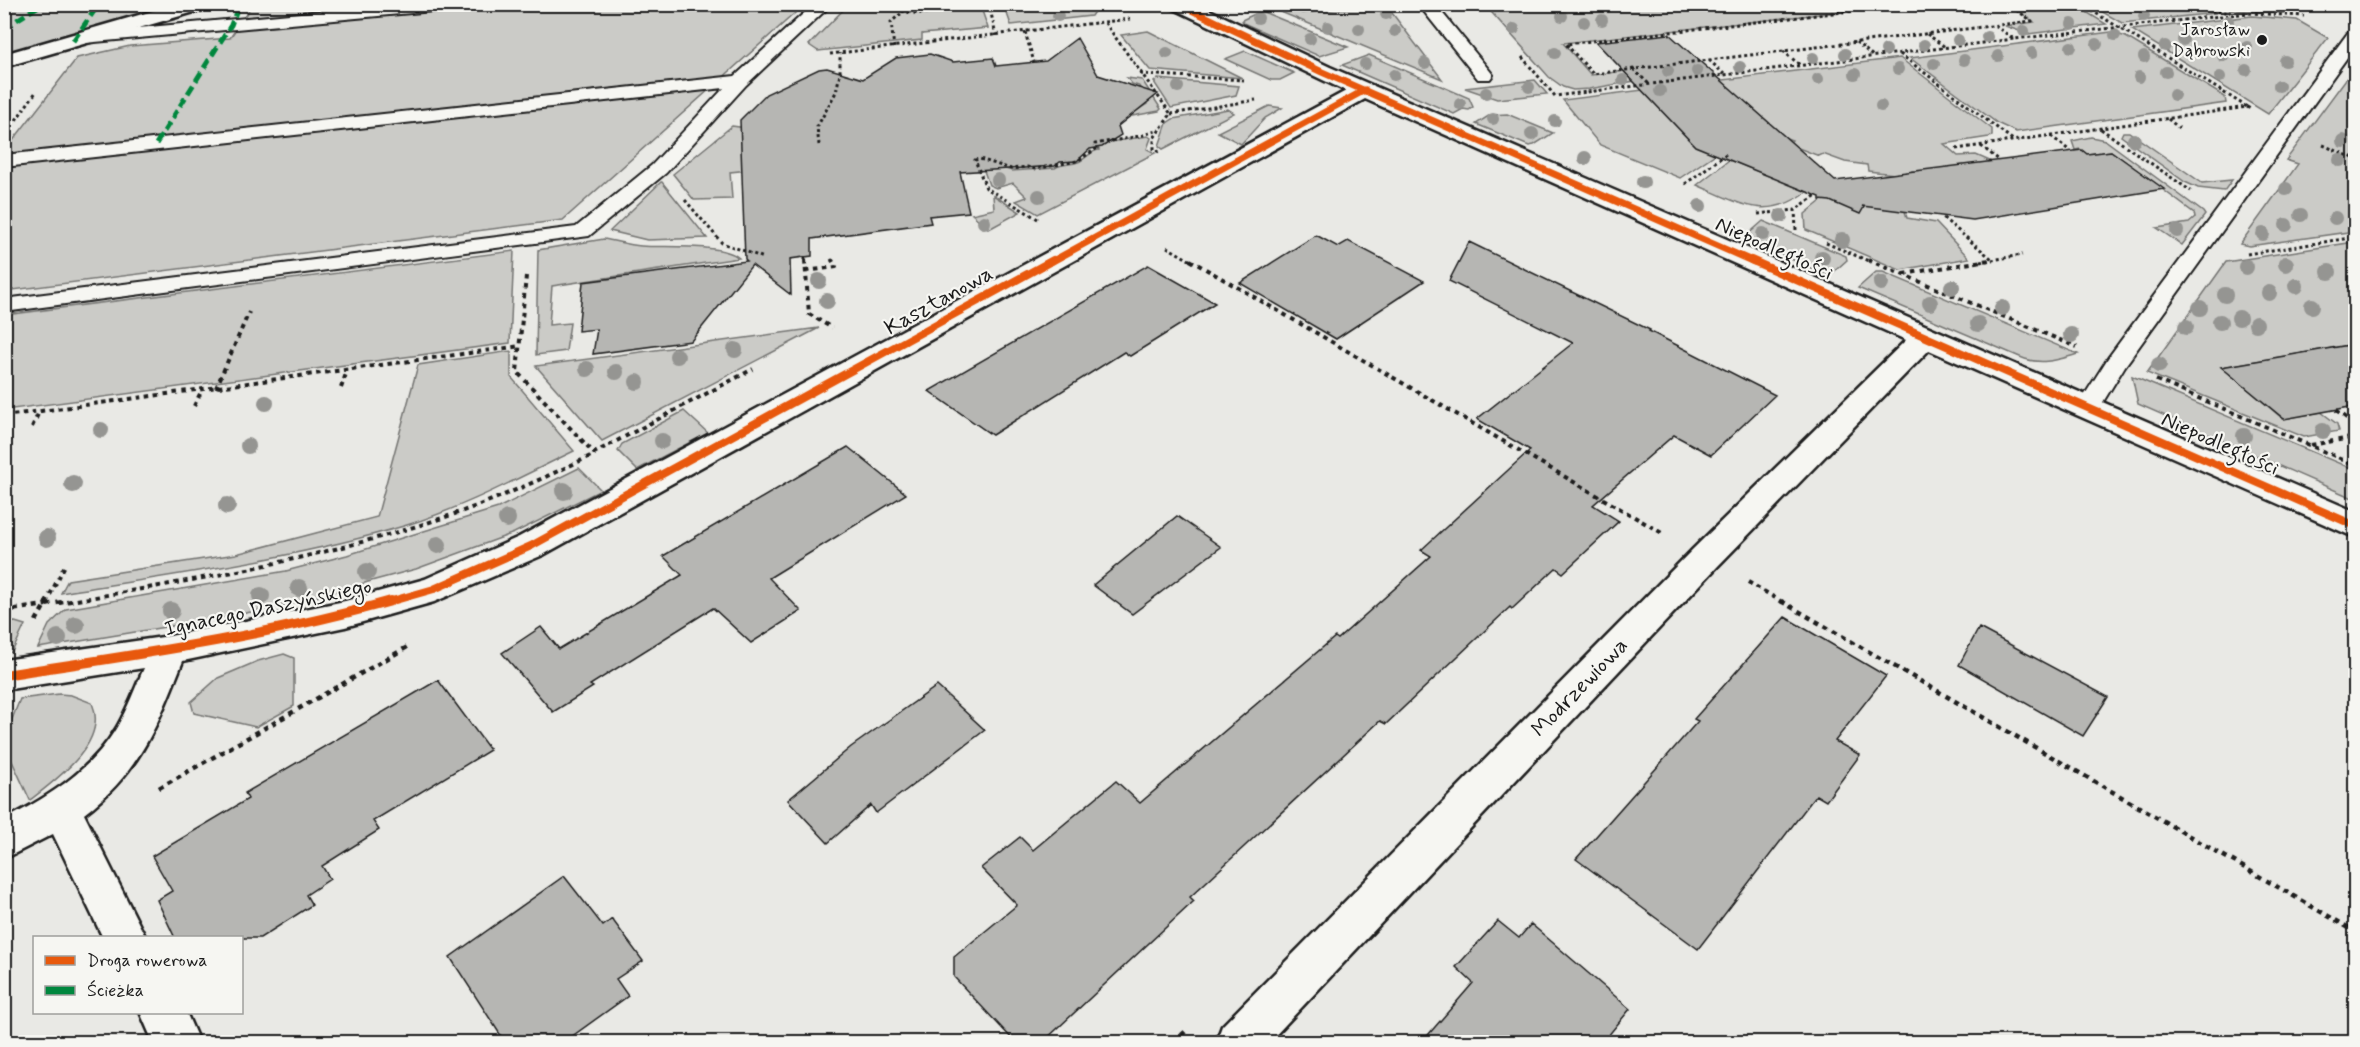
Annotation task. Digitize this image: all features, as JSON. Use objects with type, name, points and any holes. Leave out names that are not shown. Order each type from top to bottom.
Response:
[{"type":"street","points":[[4,61],[201,4]]},
{"type":"street","name":"Niepodległości","points":[[1179,4],[1365,90],[2355,526]]},
{"type":"street","name":"Kasztanowa","points":[[531,546],[1365,90]]},
{"type":"street","name":"Modrzewiowa","points":[[1238,1042],[1705,558],[1925,337]]},
{"type":"street","name":"Ignacego Daszyńskiego","points":[[4,675],[170,650],[345,614],[434,589],[531,546]]},
{"type":"street","points":[[4,841],[61,809],[108,769],[124,749],[170,650]]},
{"type":"street","points":[[61,809],[124,936]]},
{"type":"street","points":[[163,1014],[177,1042]]},
{"type":"lane","points":[[84,38],[455,4]]},
{"type":"lane","points":[[4,306],[582,232],[659,170],[740,81],[824,4]]},
{"type":"lane","points":[[1426,4],[1484,75]]},
{"type":"lane","points":[[2089,407],[2116,363],[2355,33]]},
{"type":"lane","points":[[4,161],[740,81]]},
{"type":"path","points":[[894,4],[895,9],[913,15],[935,13],[947,4]]},
{"type":"path","points":[[989,4],[996,36]]},
{"type":"path","points":[[1911,4],[1566,44],[1593,74],[2032,21],[2008,4]]},
{"type":"path","points":[[2081,4],[2285,128]]},
{"type":"path","points":[[2176,4],[2237,14],[2304,16]]},
{"type":"path","points":[[894,48],[891,22],[904,12]]},
{"type":"path","points":[[1555,96],[1945,47],[2237,14]]},
{"type":"path","points":[[763,60],[894,48],[1130,19]]},
{"type":"path","points":[[1105,23],[1171,114]]},
{"type":"path","points":[[1995,26],[2014,39]]},
{"type":"path","points":[[1024,32],[1034,62]]},
{"type":"path","points":[[1926,34],[1945,47]]},
{"type":"path","points":[[1855,42],[1873,56]]},
{"type":"path","points":[[1783,51],[1800,65]]},
{"type":"path","points":[[819,145],[817,127],[831,104],[842,75],[840,53]]},
{"type":"path","points":[[1899,53],[2013,141]]},
{"type":"path","points":[[1709,60],[1725,75]]},
{"type":"path","points":[[1634,69],[1649,84]]},
{"type":"path","points":[[1140,74],[1246,80]]},
{"type":"path","points":[[1163,154],[1154,149],[1154,138],[1171,114],[1262,99]]},
{"type":"path","points":[[1956,149],[2247,107]]},
{"type":"path","points":[[2167,119],[2179,128]]},
{"type":"path","points":[[2100,128],[2194,193],[2226,210]]},
{"type":"path","points":[[1039,219],[986,188],[975,160],[980,159],[1011,169],[1054,167],[1061,162],[1077,161],[1096,149],[1095,144],[1160,130]]},
{"type":"path","points":[[2050,135],[2070,151]]},
{"type":"path","points":[[1980,146],[1999,160]]},
{"type":"path","points":[[1685,184],[1726,154]]},
{"type":"path","points":[[659,170],[722,243],[764,258]]},
{"type":"path","points":[[1757,214],[1796,210],[1818,194]]},
{"type":"path","points":[[1796,210],[1796,230]]},
{"type":"path","points":[[1943,218],[1993,260]]},
{"type":"path","points":[[2188,264],[2355,237]]},
{"type":"path","points":[[1166,247],[2355,933]]},
{"type":"path","points":[[1903,274],[2022,255]]},
{"type":"path","points":[[805,257],[809,314],[832,328]]},
{"type":"path","points":[[806,271],[836,267],[831,259]]},
{"type":"path","points":[[216,389],[266,273]]},
{"type":"path","points":[[4,416],[521,346]]},
{"type":"path","points":[[341,388],[347,371]]},
{"type":"path","points":[[195,406],[201,391]]},
{"type":"path","points":[[2336,410],[2355,425]]},
{"type":"path","points":[[32,427],[40,412]]},
{"type":"path","points":[[2310,446],[2355,437]]},
{"type":"path","points":[[4,611],[45,605],[66,563]]},
{"type":"path","points":[[1174,1042],[1191,1026]]},
{"type":"shaded area","points":[[4,5],[175,5],[5,56]]},
{"type":"shaded area","points":[[252,5],[804,5],[563,220],[5,291],[4,152],[77,58],[130,46],[230,38]]},
{"type":"shaded area","points":[[848,5],[980,5],[988,28],[922,34],[922,40],[818,51],[809,45]]},
{"type":"shaded area","points":[[1004,5],[1083,5],[1095,10],[1091,16],[1011,25]]},
{"type":"shaded area","points":[[1264,5],[1286,5],[1302,13],[1353,7],[1353,5],[1386,5],[1442,79]]},
{"type":"shaded area","points":[[1485,5],[1900,5],[1563,43],[1591,75],[1625,71],[1635,81],[1573,90],[1563,87],[1549,77]]},
{"type":"shaded area","points":[[2010,5],[2075,5],[2106,24],[2028,34],[2005,26],[2034,22]]},
{"type":"shaded area","points":[[2090,5],[2167,5],[2216,13],[2122,23]]},
{"type":"shaded area","points":[[2186,5],[2268,5],[2284,13],[2223,9]]},
{"type":"shaded area","points":[[1261,11],[1348,47],[1319,56],[1243,23],[1242,20]]},
{"type":"shaded area","points":[[2252,16],[2297,20],[2328,38],[2268,114],[2132,30]]},
{"type":"shaded area","points":[[1148,31],[1242,78],[1150,70],[1121,35]]},
{"type":"shaded area","points":[[2111,32],[2126,37],[2225,97],[2226,103],[2016,132],[1997,123],[1910,58]]},
{"type":"shaded area","points":[[1245,51],[1294,73],[1280,80],[1271,80],[1225,59]]},
{"type":"shaded area","points":[[1369,55],[1469,98],[1473,107],[1454,114],[1342,65]]},
{"type":"shaded area","points":[[1900,58],[1992,129],[1992,136],[1989,137],[1944,144],[1958,156],[1976,155],[1992,162],[1931,174],[1912,171],[1912,176],[1868,171],[1867,165],[1845,162],[1823,154],[1819,156],[1788,144],[1792,140],[1773,133],[1720,151],[1680,178],[1600,145],[1563,100]]},
{"type":"shaded area","points":[[2354,68],[2355,231],[2249,246],[2240,244],[2298,164],[2286,160]]},
{"type":"shaded area","points":[[1127,78],[1142,80],[1161,109],[1127,117],[1147,104],[1139,86],[1132,84]]},
{"type":"shaded area","points":[[1158,79],[1239,86],[1236,95],[1171,108],[1154,82]]},
{"type":"shaded area","points":[[1535,80],[1547,94],[1497,99],[1465,88]]},
{"type":"shaded area","points":[[1269,106],[1282,108],[1265,118],[1241,144],[1218,132]]},
{"type":"shaded area","points":[[1228,109],[1234,113],[1163,149],[1159,146],[1167,123],[1173,119]]},
{"type":"shaded area","points":[[1507,114],[1553,133],[1529,146],[1476,124],[1490,115]]},
{"type":"shaded area","points":[[732,126],[753,129],[749,170],[730,172],[732,199],[694,200],[673,174]]},
{"type":"shaded area","points":[[2123,132],[2129,132],[2202,183],[2232,180],[2224,191],[2198,188],[2185,182],[2121,136]]},
{"type":"shaded area","points":[[1148,136],[1151,138],[1147,149],[1155,153],[1038,214],[1016,201],[1027,197],[1013,183],[996,188],[989,185],[982,165],[989,164],[1012,171],[1055,168],[1081,161],[1099,150],[1097,144]]},
{"type":"shaded area","points":[[2091,137],[2105,140],[2203,212],[2205,215],[2182,245],[2157,228],[2189,223],[2195,218],[2194,213],[2111,151],[2087,154],[2080,149],[2075,150],[2072,141]]},
{"type":"shaded area","points":[[1729,160],[1807,192],[1792,201],[1765,208],[1739,203],[1697,185]]},
{"type":"shaded area","points":[[661,182],[707,238],[647,240],[610,231]]},
{"type":"shaded area","points":[[993,195],[1020,212],[989,229],[972,214],[994,209]]},
{"type":"shaded area","points":[[1826,197],[1905,211],[1907,218],[1936,223],[1969,258],[1900,270],[1806,230],[1805,214]]},
{"type":"shaded area","points":[[1763,221],[1846,256],[1847,260],[1829,276],[1746,239],[1745,237]]},
{"type":"shaded area","points":[[604,239],[641,246],[707,248],[731,253],[739,258],[552,286],[549,325],[570,323],[566,351],[536,355],[538,250]]},
{"type":"shaded area","points":[[2355,242],[2355,344],[2222,367],[2283,419],[2321,412],[2337,424],[2339,431],[2304,437],[2147,373],[2226,262]]},
{"type":"shaded area","points":[[514,251],[510,343],[5,410],[5,315]]},
{"type":"shaded area","points":[[1876,272],[1883,272],[2078,354],[2042,362],[2020,357],[1858,288]]},
{"type":"shaded area","points":[[819,328],[602,441],[536,366]]},
{"type":"shaded area","points":[[511,351],[511,377],[574,451],[492,491],[429,518],[364,537],[235,565],[61,593],[68,580],[236,554],[377,517],[418,365]]},
{"type":"shaded area","points":[[2132,376],[2355,470],[2355,499],[2138,404]]},
{"type":"shaded area","points":[[684,411],[708,433],[637,470],[618,451],[622,444]]},
{"type":"shaded area","points":[[579,468],[601,490],[514,533],[416,569],[291,604],[38,648],[49,625],[66,609],[286,571],[347,555],[498,508]]},
{"type":"shaded area","points":[[15,622],[25,625],[12,652],[5,653],[5,623]]},
{"type":"shaded area","points":[[284,654],[294,658],[294,706],[256,727],[194,713],[191,702],[218,678],[258,661]]},
{"type":"shaded area","points":[[59,694],[71,695],[92,703],[95,718],[93,732],[78,758],[30,800],[5,746],[5,737],[20,699]]},
{"type":"building","points":[[1669,34],[1835,181],[2082,150],[2087,154],[2111,151],[2164,189],[1973,220],[1862,206],[1864,207],[1860,214],[1830,201],[1820,200],[1820,197],[1695,146],[1596,42]]},
{"type":"building","points":[[1077,38],[1098,75],[1158,94],[1118,126],[1121,135],[1102,147],[1090,149],[1077,161],[1060,162],[1055,166],[960,172],[969,212],[929,216],[931,223],[812,239],[812,256],[790,259],[791,295],[752,265],[691,341],[593,354],[597,329],[578,331],[583,282],[747,261],[745,259],[740,120],[766,94],[819,69],[827,68],[863,79],[896,58],[930,54],[953,62],[993,58],[996,66],[1046,61]]},
{"type":"building","points":[[1316,235],[1338,247],[1348,241],[1424,281],[1336,339],[1240,283]]},
{"type":"building","points":[[1469,242],[1650,330],[1775,395],[1711,455],[1674,435],[1593,505],[1619,521],[1563,573],[1556,568],[1512,609],[1510,607],[1386,724],[1380,721],[1190,897],[1194,901],[1043,1042],[1015,1042],[954,977],[954,957],[1017,905],[981,868],[1020,837],[1033,850],[1116,781],[1140,803],[1335,637],[1338,639],[1431,556],[1421,550],[1530,450],[1477,419],[1573,343],[1449,281]]},
{"type":"building","points":[[1148,265],[1215,303],[1130,356],[1124,352],[992,435],[929,391]]},
{"type":"building","points":[[2355,344],[2355,406],[2284,419],[2221,367]]},
{"type":"building","points":[[848,447],[906,494],[769,578],[801,611],[751,643],[713,608],[590,685],[593,687],[553,712],[502,653],[541,627],[559,649],[682,575],[663,556]]},
{"type":"building","points":[[1177,516],[1221,547],[1132,614],[1093,585]]},
{"type":"building","points":[[1785,617],[1886,676],[1835,741],[1860,755],[1826,801],[1816,795],[1698,949],[1576,859],[1698,721],[1694,719]]},
{"type":"building","points":[[1979,628],[2108,697],[2083,736],[1959,665]]},
{"type":"building","points":[[438,680],[490,750],[373,821],[379,830],[322,866],[330,879],[306,895],[312,905],[260,938],[174,936],[157,900],[172,891],[152,856],[248,799],[245,793]]},
{"type":"building","points":[[937,686],[985,730],[876,813],[871,805],[828,843],[788,800],[851,747]]},
{"type":"building","points":[[564,876],[603,926],[612,919],[643,961],[616,979],[628,996],[564,1042],[505,1042],[450,957]]},
{"type":"building","points":[[1498,921],[1519,938],[1531,924],[1630,1009],[1603,1042],[1422,1042],[1473,983],[1456,967]]},
{"type":"marked path","points":[[4,28],[42,4]]},
{"type":"marked path","points":[[73,41],[99,4]]},
{"type":"marked path","points":[[156,144],[231,25],[239,4]]},
{"type":"cycle path","points":[[1179,4],[1322,72],[2356,526]]},
{"type":"cycle path","points":[[4,675],[170,650],[345,614],[434,589],[531,546],[1365,90]]},
{"type":"place","name":"Jarosław Dąbrowski","points":[[2262,40]]}]
